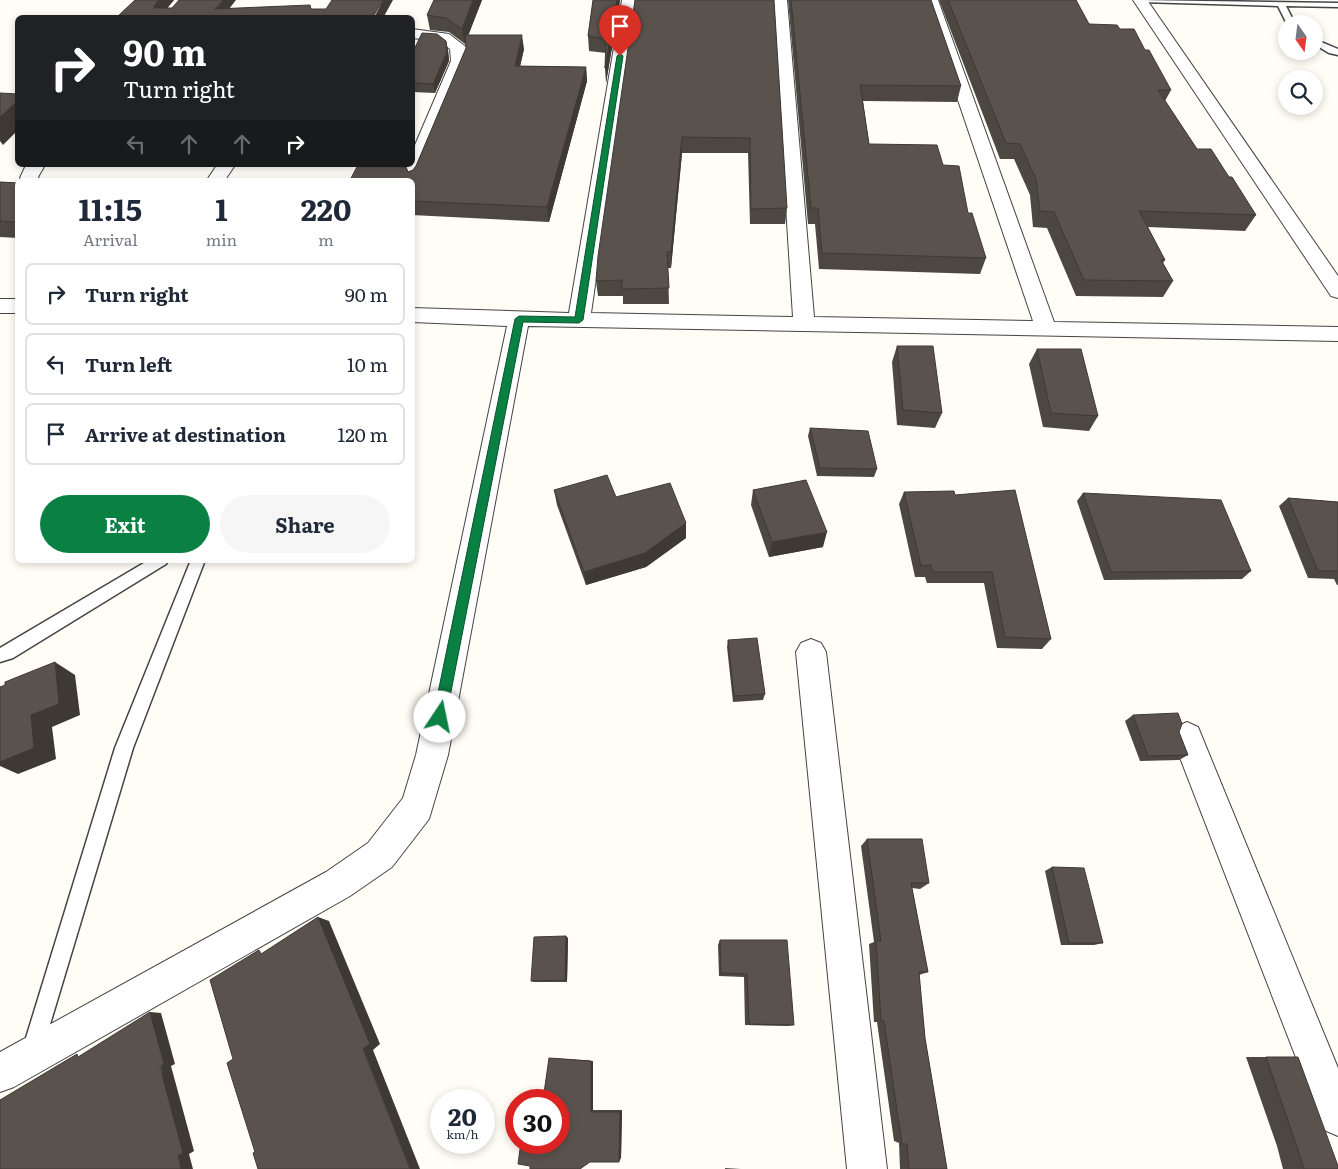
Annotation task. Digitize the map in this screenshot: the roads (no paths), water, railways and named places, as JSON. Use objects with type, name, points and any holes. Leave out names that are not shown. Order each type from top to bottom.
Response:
[{"type":"street","points":[[579,320],[629,0]]},
{"type":"street","points":[[780,0],[804,324]]},
{"type":"street","points":[[931,0],[1046,329]]},
{"type":"street","points":[[1132,0],[1140,0],[1338,291]]},
{"type":"street","points":[[411,178],[459,61],[458,48],[444,37],[415,33]]},
{"type":"street","points":[[217,178],[225,167]]},
{"type":"street","points":[[0,306],[15,306]]},
{"type":"street","points":[[415,315],[519,319],[1338,334]]},
{"type":"street","points":[[0,1073],[338,884],[380,854],[417,807],[432,755],[519,319]]},
{"type":"street","points":[[811,652],[867,1169]]},
{"type":"street","points":[[1187,737],[1338,1116]]},
{"type":"lane","points":[[1140,0],[1338,6]]},
{"type":"lane","points":[[1282,5],[1287,15]]},
{"type":"lane","points":[[1323,46],[1332,52],[1338,52]]},
{"type":"lane","points":[[0,655],[7,653],[156,563]]},
{"type":"lane","points":[[31,1056],[124,748],[197,563]]}]
